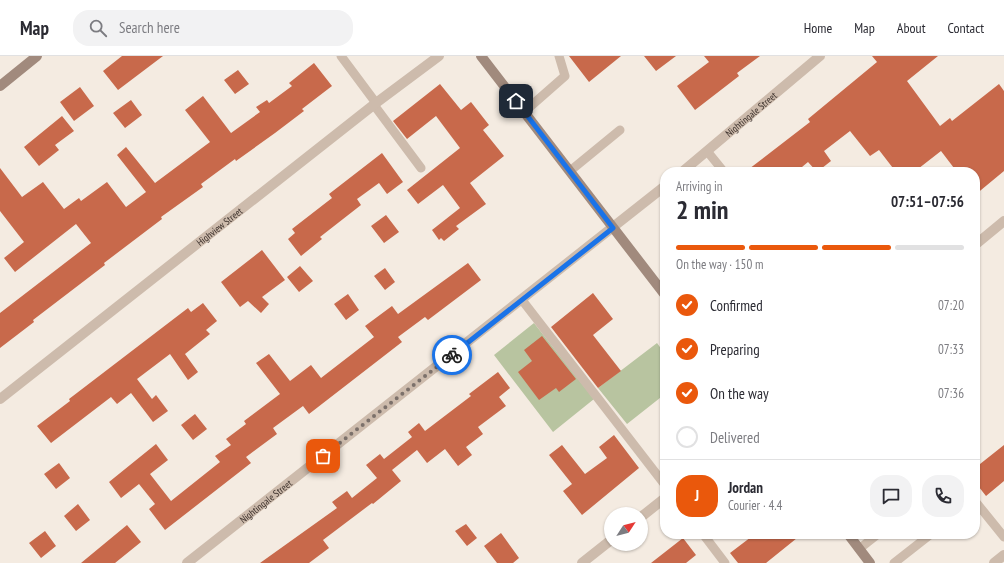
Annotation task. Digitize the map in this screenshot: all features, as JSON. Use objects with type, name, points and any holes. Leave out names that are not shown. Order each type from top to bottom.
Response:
[{"type":"main road","points":[[0,86],[38,56]]},
{"type":"main road","points":[[481,56],[570,170],[660,289]]},
{"type":"main road","points":[[852,539],[870,563]]},
{"type":"street","name":"Highview Street","points":[[0,399],[375,104],[440,56]]},
{"type":"street","name":"Nightingale Street","points":[[688,167],[820,56]]},
{"type":"street","name":"Nightingale Street","points":[[187,563],[660,190]]},
{"type":"street","points":[[980,241],[1004,221]]},
{"type":"street","points":[[648,511],[660,502]]},
{"type":"street","points":[[582,563],[604,546]]},
{"type":"lane","points":[[341,56],[422,168]]},
{"type":"lane","points":[[524,112],[565,76],[559,56]]},
{"type":"lane","points":[[570,170],[620,130]]},
{"type":"lane","points":[[707,151],[720,167]]},
{"type":"lane","points":[[522,300],[660,479]]},
{"type":"lane","points":[[980,507],[1004,537]]},
{"type":"lane","points":[[707,539],[725,563]]},
{"type":"lane","points":[[859,548],[871,539]]},
{"type":"lane","points":[[894,563],[925,539]]},
{"type":"green space","points":[[534,323],[594,399],[553,432],[494,355]]},
{"type":"green space","points":[[657,343],[660,347],[660,398],[627,424],[598,388]]},
{"type":"building","points":[[122,56],[163,56],[118,90],[103,71]]},
{"type":"building","points":[[569,56],[621,56],[589,82]]},
{"type":"building","points":[[644,56],[676,56],[656,71]]},
{"type":"building","points":[[704,56],[760,56],[737,73],[739,76],[695,110],[677,86],[709,62]]},
{"type":"building","points":[[872,56],[938,56],[907,81],[940,126],[950,118],[952,121],[999,84],[1004,91],[1004,171],[980,191],[980,167],[953,167],[941,151],[920,167],[892,167],[879,150],[870,156],[850,131],[824,151],[831,161],[823,167],[812,167],[808,162],[802,167],[752,167],[810,122],[808,119],[877,62]]},
{"type":"building","points":[[314,63],[332,86],[302,109],[304,111],[275,133],[236,161],[235,159],[201,184],[203,187],[161,217],[162,219],[104,263],[105,265],[33,320],[34,322],[0,348],[0,313],[91,243],[76,224],[15,272],[4,258],[24,242],[0,211],[0,168],[22,197],[43,182],[64,209],[79,198],[81,201],[107,182],[126,207],[146,192],[117,155],[126,147],[155,183],[210,142],[185,110],[203,96],[231,133],[260,112],[256,107],[267,100],[269,103],[292,86],[289,83]]},
{"type":"building","points":[[238,70],[249,84],[235,94],[224,80]]},
{"type":"building","points":[[440,84],[461,110],[471,102],[489,125],[483,130],[504,156],[470,183],[486,204],[456,226],[459,229],[444,241],[441,238],[439,240],[432,230],[460,208],[443,185],[418,204],[407,190],[460,148],[436,116],[407,139],[393,121]]},
{"type":"building","points":[[80,87],[94,106],[74,121],[60,102]]},
{"type":"building","points":[[131,100],[142,115],[125,128],[113,113]]},
{"type":"building","points":[[62,116],[74,131],[55,145],[59,150],[39,166],[24,147]]},
{"type":"building","points":[[382,153],[403,182],[387,194],[379,183],[357,199],[361,205],[320,237],[322,239],[301,256],[288,239],[295,233],[292,229],[332,198],[329,194]]},
{"type":"building","points":[[386,215],[399,232],[384,243],[371,226]]},
{"type":"building","points":[[262,250],[285,280],[262,297],[269,304],[261,313],[248,301],[240,307],[221,282]]},
{"type":"building","points":[[468,263],[481,280],[428,320],[425,317],[398,337],[402,342],[309,414],[303,406],[273,428],[277,434],[246,457],[251,463],[165,530],[149,509],[155,504],[139,484],[121,498],[109,482],[156,444],[168,460],[150,474],[171,501],[220,462],[215,456],[231,445],[226,439],[246,424],[244,421],[280,394],[256,363],[269,354],[290,381],[311,365],[321,378],[374,337],[365,326],[392,306],[398,314]]},
{"type":"building","points":[[300,266],[313,281],[299,292],[287,277]]},
{"type":"building","points":[[385,268],[395,282],[385,290],[374,276]]},
{"type":"building","points":[[593,293],[613,319],[593,335],[621,371],[598,388],[551,327]]},
{"type":"building","points":[[348,294],[359,310],[346,320],[334,304]]},
{"type":"building","points":[[203,303],[217,321],[206,330],[210,334],[185,354],[198,372],[188,380],[170,354],[137,379],[152,399],[156,395],[168,411],[153,422],[131,393],[117,404],[111,397],[51,443],[37,426],[70,401],[69,399],[188,308],[191,312]]},
{"type":"building","points":[[542,336],[576,379],[559,392],[556,388],[539,400],[518,372],[532,361],[524,350]]},
{"type":"building","points":[[498,372],[510,388],[499,397],[506,406],[478,427],[483,434],[466,447],[472,455],[458,466],[445,449],[427,463],[417,450],[392,470],[401,481],[373,504],[372,503],[323,540],[329,548],[309,563],[260,563],[337,508],[332,502],[347,491],[352,498],[377,478],[366,465],[380,454],[384,459],[412,437],[408,432],[419,423],[425,431],[471,396],[469,394]]},
{"type":"building","points":[[195,414],[207,429],[193,440],[181,425]]},
{"type":"building","points":[[614,435],[639,468],[582,515],[563,491],[572,484],[549,455],[562,445],[585,474],[607,458],[599,447]]},
{"type":"building","points":[[1004,445],[1004,481],[986,496],[980,488],[980,464]]},
{"type":"building","points":[[59,463],[70,478],[56,489],[44,474]]},
{"type":"building","points":[[78,504],[90,520],[76,531],[64,516]]},
{"type":"building","points":[[466,524],[477,538],[467,546],[455,531]]},
{"type":"building","points":[[127,525],[141,542],[115,563],[81,563]]},
{"type":"building","points":[[45,531],[56,546],[41,558],[29,543]]},
{"type":"building","points":[[501,533],[519,558],[513,563],[497,563],[484,546]]},
{"type":"building","points":[[682,539],[684,539],[696,555],[686,563],[651,563]]},
{"type":"building","points":[[748,539],[796,539],[766,563],[738,563],[730,553]]},
{"type":"way so far","points":[[323,456],[452,355]]},
{"type":"route","points":[[452,355],[613,228],[516,101]]}]
